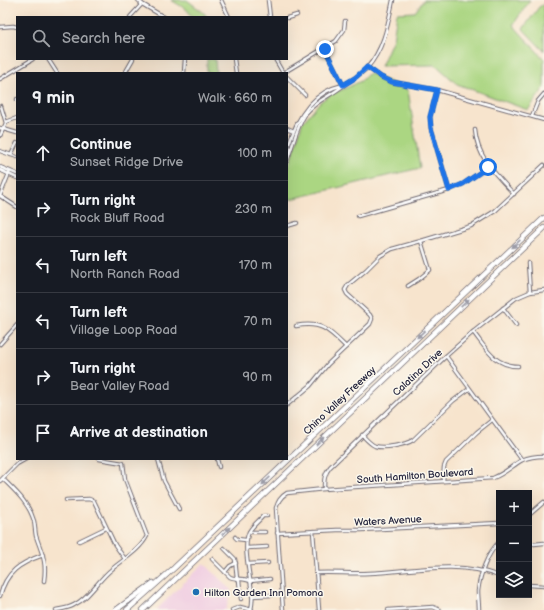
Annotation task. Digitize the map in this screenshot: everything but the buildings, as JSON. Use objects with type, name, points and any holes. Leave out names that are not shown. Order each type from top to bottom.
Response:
[{"type":"highway","name":"Chino Valley Freeway","points":[[127,610],[174,568],[544,218]]},
{"type":"highway","name":"Chino Valley Freeway","points":[[143,610],[544,228]]},
{"type":"highway","points":[[146,610],[198,558]]},
{"type":"highway","points":[[116,610],[174,568]]},
{"type":"street","points":[[138,0],[162,16]]},
{"type":"street","points":[[221,0],[229,16]]},
{"type":"street","points":[[268,0],[270,16]]},
{"type":"street","points":[[288,148],[301,116],[312,103],[328,91],[355,78],[367,67],[377,53],[382,44],[393,0]]},
{"type":"street","points":[[131,16],[142,4]]},
{"type":"street","points":[[288,18],[297,15]]},
{"type":"street","points":[[284,72],[336,41],[344,30],[345,21]]},
{"type":"street","points":[[0,28],[16,27]]},
{"type":"street","points":[[325,49],[343,85]]},
{"type":"street","points":[[0,79],[31,60]]},
{"type":"street","points":[[49,60],[56,72]]},
{"type":"street","points":[[125,72],[132,60]]},
{"type":"street","points":[[184,72],[185,60]]},
{"type":"street","points":[[234,60],[236,72]]},
{"type":"street","points":[[276,60],[282,72]]},
{"type":"street","points":[[367,67],[381,77],[392,82],[437,90],[544,120]]},
{"type":"street","points":[[288,78],[305,95]]},
{"type":"street","points":[[437,90],[430,117],[431,128],[449,190]]},
{"type":"street","points":[[532,116],[538,101],[544,94]]},
{"type":"street","points":[[0,136],[6,122],[1,106]]},
{"type":"street","points":[[6,122],[16,118]]},
{"type":"street","points":[[0,128],[16,133]]},
{"type":"street","points":[[288,128],[295,131]]},
{"type":"street","points":[[475,130],[477,144],[488,167],[514,194]]},
{"type":"street","points":[[288,157],[295,131]]},
{"type":"street","points":[[11,155],[16,145]]},
{"type":"street","points":[[0,151],[16,157]]},
{"type":"street","points":[[288,404],[310,386],[328,364],[370,324],[372,319],[370,315],[351,298],[345,290],[348,285],[380,256],[392,249],[471,226],[495,211],[544,165]]},
{"type":"street","points":[[0,167],[16,177]]},
{"type":"street","points":[[358,216],[449,190],[463,184],[488,167]]},
{"type":"street","points":[[0,170],[16,174]]},
{"type":"street","points":[[9,172],[0,196],[16,206]]},
{"type":"street","points":[[288,226],[297,223]]},
{"type":"street","points":[[408,286],[430,270],[421,241]]},
{"type":"street","points":[[528,263],[530,292]]},
{"type":"street","name":"Calatina Drive","points":[[324,489],[324,477],[326,471],[446,356],[473,332],[516,298],[530,292],[544,290]]},
{"type":"street","points":[[503,308],[516,325]]},
{"type":"street","points":[[296,326],[308,324],[326,328],[346,347]]},
{"type":"street","points":[[0,344],[16,326]]},
{"type":"street","points":[[473,332],[497,360],[509,366],[518,366]]},
{"type":"street","points":[[446,356],[469,390],[522,460]]},
{"type":"street","points":[[362,435],[370,443],[378,446],[402,445],[408,443],[413,440],[452,401],[469,390]]},
{"type":"street","points":[[443,482],[444,467],[446,462],[477,432],[492,420]]},
{"type":"street","name":"South Hamilton Boulevard","points":[[277,532],[276,508],[278,501],[282,496],[293,492],[492,478],[500,476],[522,460],[530,457],[544,456]]},
{"type":"street","points":[[24,460],[17,464],[1,480],[21,496],[30,510],[36,534],[44,555],[44,581]]},
{"type":"street","points":[[56,610],[73,606],[86,597],[112,569],[125,559],[148,536],[125,479],[123,463],[105,460]]},
{"type":"street","points":[[158,460],[164,481],[179,509]]},
{"type":"street","points":[[217,460],[219,467]]},
{"type":"street","points":[[66,500],[89,499],[94,501],[115,545],[125,559]]},
{"type":"street","points":[[532,512],[544,502]]},
{"type":"street","points":[[232,610],[240,607],[251,610],[252,596],[246,540],[248,532],[264,516],[267,516]]},
{"type":"street","name":"Waters Avenue","points":[[277,532],[361,530],[496,523]]},
{"type":"street","points":[[79,541],[106,528]]},
{"type":"street","points":[[313,531],[319,610]]},
{"type":"street","points":[[248,532],[265,532]]},
{"type":"street","points":[[277,532],[283,610]]},
{"type":"street","points":[[235,537],[237,539],[246,540]]},
{"type":"street","points":[[532,543],[544,543]]},
{"type":"street","points":[[479,610],[478,592],[483,570],[493,548],[496,545]]},
{"type":"street","points":[[247,548],[267,547]]},
{"type":"street","points":[[224,548],[235,559],[241,599]]},
{"type":"street","points":[[0,596],[8,576],[15,569],[27,560],[44,555]]},
{"type":"street","points":[[212,559],[230,577],[238,580],[248,579],[250,581],[270,579]]},
{"type":"street","points":[[225,572],[230,566],[236,563]]},
{"type":"street","points":[[248,564],[268,563]]},
{"type":"street","points":[[316,573],[367,573],[464,567],[483,570],[496,575]]},
{"type":"street","points":[[532,585],[544,586]]},
{"type":"street","points":[[252,596],[272,595]]},
{"type":"street","points":[[388,610],[433,607],[440,610]]},
{"type":"shaded area","points":[[204,563],[231,590],[226,610],[156,610]]},
{"type":"green space","points":[[171,0],[187,0],[206,16],[192,16],[186,9]]},
{"type":"green space","points":[[424,0],[530,0],[513,25],[544,59],[544,88],[528,110],[457,84],[436,65],[381,66],[393,39],[397,13],[415,12]]},
{"type":"green space","points":[[544,4],[544,51],[523,29],[539,7]]},
{"type":"green space","points":[[207,60],[215,60],[216,72],[207,72]]},
{"type":"green space","points":[[369,73],[408,90],[420,168],[288,200],[288,167],[302,123],[320,102],[333,93],[361,81]]},
{"type":"place","name":"Hilton Garden Inn Pomona","points":[[196,592]]},
{"type":"route","points":[[325,49],[343,85],[355,78],[367,67],[381,77],[392,82],[437,90],[430,117],[431,128],[449,190],[463,184],[488,167]]}]
